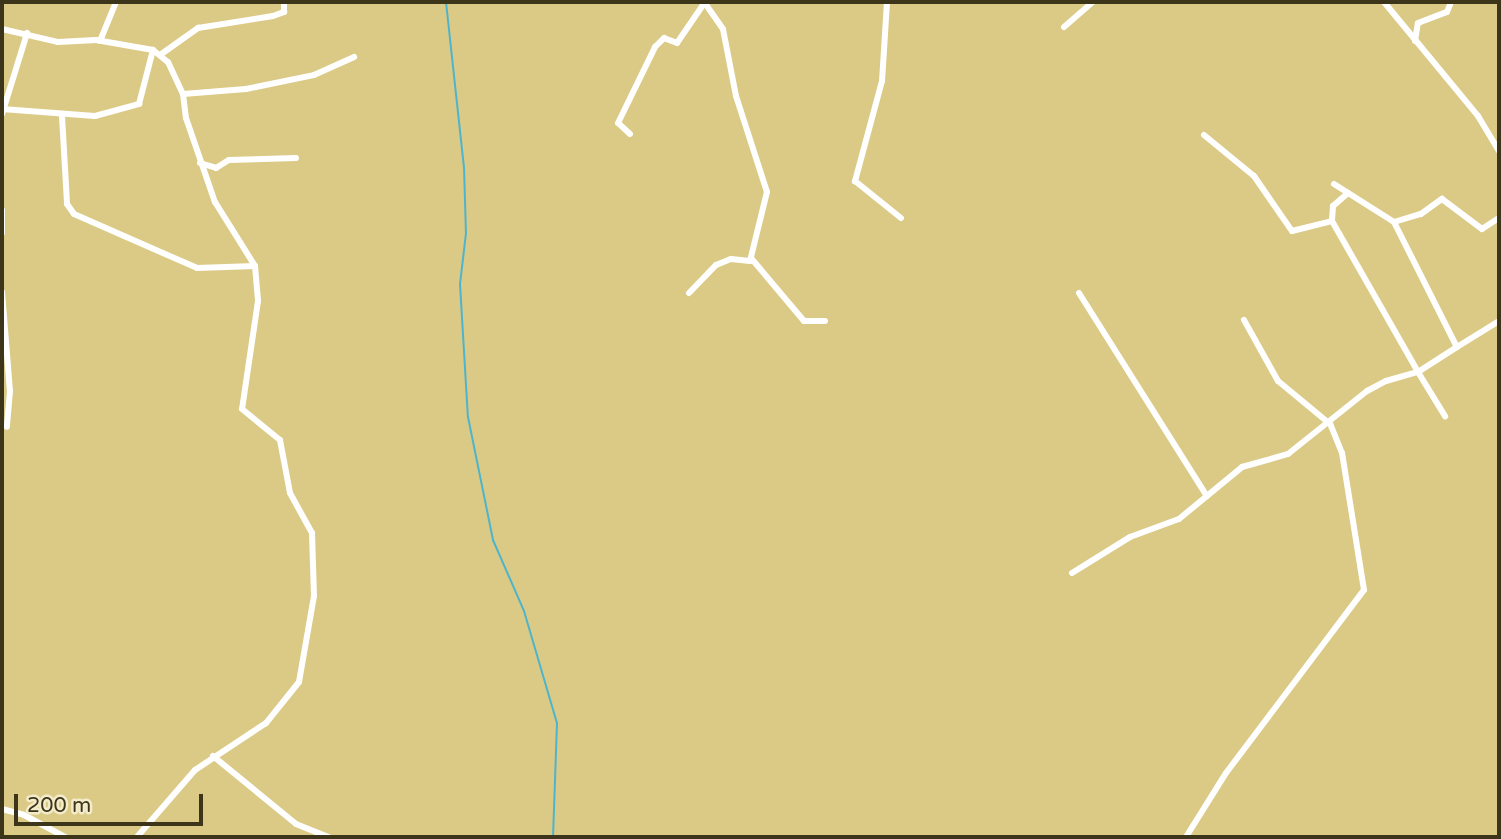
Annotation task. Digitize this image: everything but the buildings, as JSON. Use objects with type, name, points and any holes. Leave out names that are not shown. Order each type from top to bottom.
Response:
[{"type":"street","points":[[100,41],[116,2]]},
{"type":"street","points":[[27,33],[2,112],[95,116],[139,104],[156,53],[198,28],[284,12],[284,2]]},
{"type":"street","points":[[887,2],[882,81],[855,181],[901,218]]},
{"type":"street","points":[[1064,27],[1093,2]]},
{"type":"street","points":[[1384,2],[1478,116],[1499,151]]},
{"type":"street","points":[[1415,41],[1418,23],[1447,12],[1451,2]]},
{"type":"street","points":[[630,134],[618,123],[655,47],[664,38],[677,43],[705,3],[723,29],[736,96],[767,192],[751,258]]},
{"type":"street","points":[[2,29],[58,42],[100,41],[156,53],[183,94],[200,163],[215,202],[255,266],[258,302],[242,409],[280,440],[290,493],[312,533],[314,596],[299,682],[267,723],[195,770],[137,837]]},
{"type":"street","points":[[183,94],[246,89],[314,75],[354,57]]},
{"type":"street","points":[[62,116],[67,204],[74,214],[197,268],[255,266]]},
{"type":"street","points":[[1204,135],[1254,176],[1292,231],[1332,221]]},
{"type":"street","points":[[200,163],[216,168],[229,160],[296,158]]},
{"type":"street","points":[[1334,184],[1394,222],[1457,347]]},
{"type":"street","points":[[1348,193],[1333,206],[1332,221],[1445,416]]},
{"type":"street","points":[[1394,222],[1422,214],[1442,199],[1482,229],[1499,218]]},
{"type":"street","points":[[2,210],[2,233]]},
{"type":"street","points":[[690,293],[716,265],[751,258]]},
{"type":"street","points":[[751,258],[804,321],[825,321]]},
{"type":"street","points":[[2,292],[10,391],[7,427]]},
{"type":"street","points":[[1079,293],[1207,496]]},
{"type":"street","points":[[1186,837],[1226,773],[1364,590],[1342,453],[1330,424],[1278,380],[1244,320]]},
{"type":"street","points":[[1072,573],[1130,537],[1180,519],[1227,475],[1288,454],[1330,424],[1367,391],[1418,372],[1499,321]]},
{"type":"street","points":[[213,757],[296,824],[329,837]]},
{"type":"street","points":[[2,809],[24,815],[65,837]]},
{"type":"waterway","points":[[446,2],[464,167],[466,233],[460,284],[468,417],[493,540],[524,611],[557,723],[553,837]]}]
